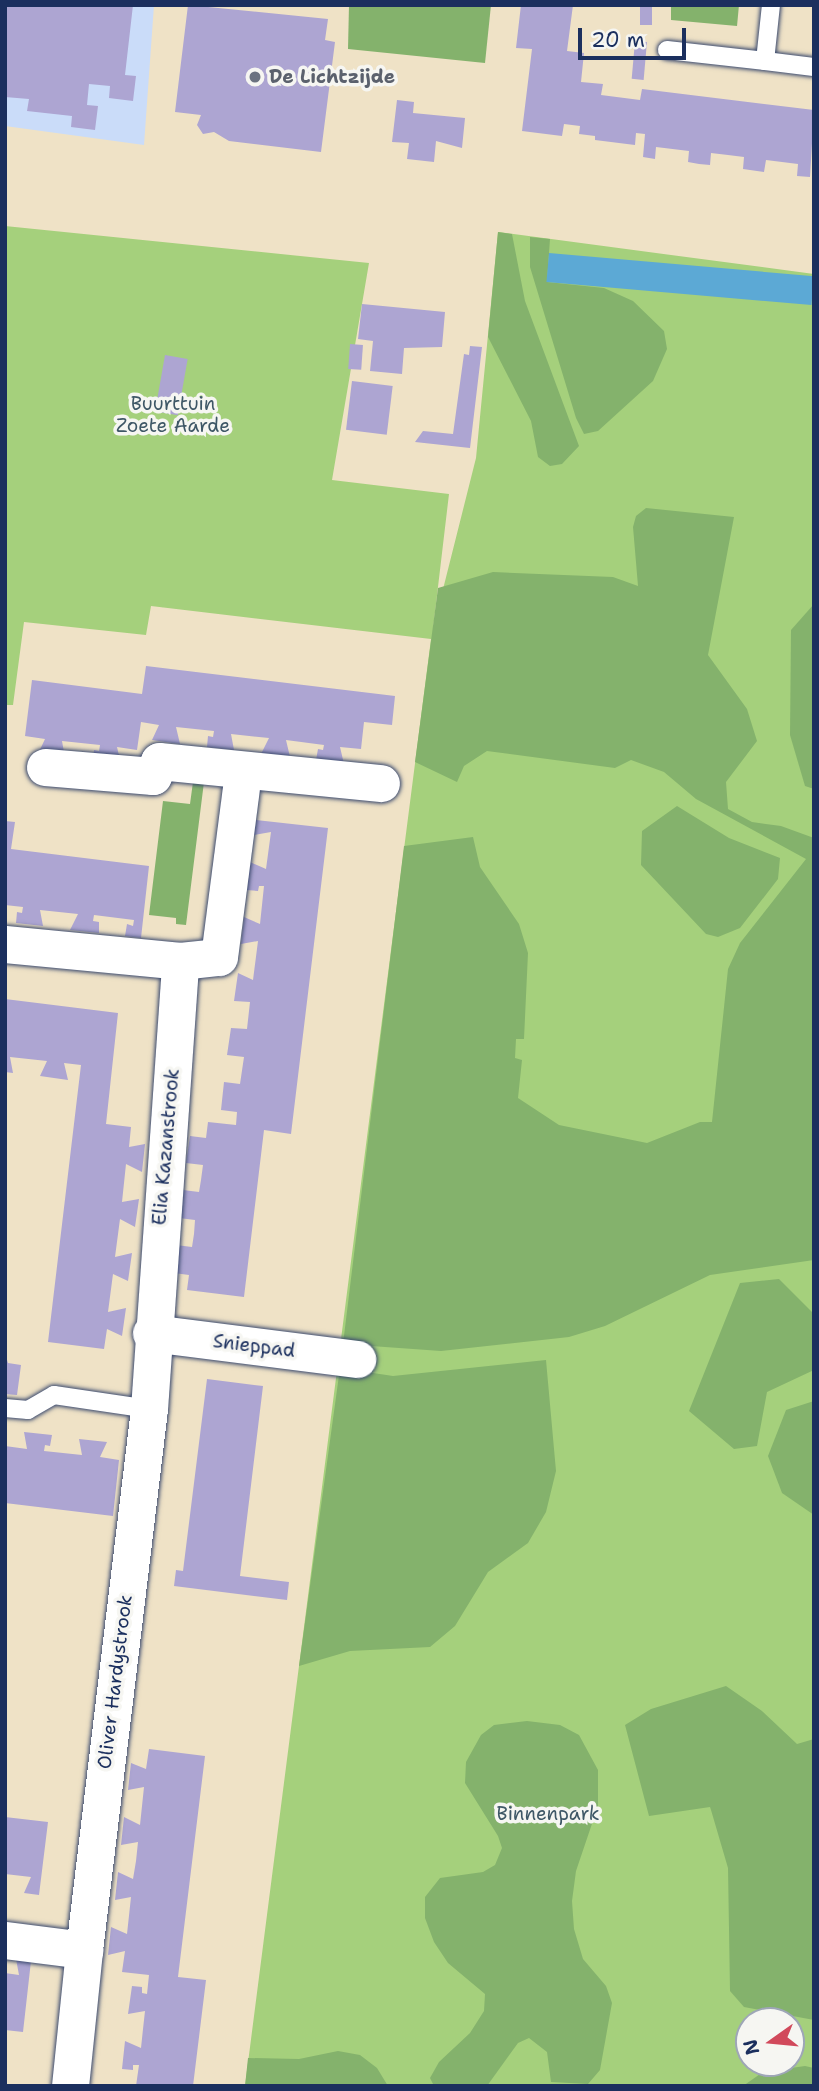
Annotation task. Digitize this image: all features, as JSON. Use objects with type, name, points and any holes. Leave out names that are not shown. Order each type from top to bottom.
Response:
[{"type":"street","points":[[45,767],[153,776],[159,761],[243,773],[381,783]]},
{"type":"street","points":[[5,944],[180,961],[219,957],[243,773]]},
{"type":"street","name":"Elia Kazanstrook","points":[[151,1333],[180,961]]},
{"type":"street","name":"Snieppad","points":[[151,1333],[357,1359]]},
{"type":"street","name":"Oliver Hardystrook","points":[[71,2086],[84,1950],[149,1409],[151,1333]]},
{"type":"street","points":[[5,1940],[84,1950]]},
{"type":"lane","points":[[765,61],[771,5]]},
{"type":"lane","points":[[667,50],[814,67]]},
{"type":"lane","points":[[5,1408],[28,1410],[54,1395],[149,1409]]},
{"type":"shaded area","points":[[5,5],[154,5],[144,145],[5,126]]},
{"type":"green space","points":[[349,5],[491,5],[485,63],[348,49]]},
{"type":"green space","points":[[671,5],[739,5],[737,26],[671,20]]},
{"type":"green space","name":"Binnenpark","points":[[5,226],[369,263],[332,480],[449,494],[433,629],[476,458],[498,232],[814,274],[814,2086],[245,2086],[431,639],[151,606],[146,635],[24,622],[13,705],[5,705]]},
{"type":"green space","points":[[498,232],[512,234],[525,301],[579,446],[562,464],[550,466],[538,457],[531,421],[488,337]]},
{"type":"green space","points":[[530,237],[550,239],[547,282],[604,288],[633,301],[664,331],[667,349],[653,381],[598,431],[584,434],[576,418],[530,267]]},
{"type":"green space","points":[[646,508],[734,517],[708,655],[747,709],[757,741],[726,782],[728,809],[752,822],[781,826],[814,838],[814,1260],[710,1275],[605,1326],[569,1337],[441,1351],[343,1344],[404,846],[473,837],[480,867],[519,924],[528,953],[524,1039],[516,1039],[515,1058],[522,1060],[518,1098],[559,1125],[647,1143],[700,1122],[712,1122],[728,969],[740,943],[806,859],[696,799],[664,772],[631,760],[615,768],[487,751],[464,766],[457,782],[415,762],[438,588],[493,572],[613,577],[638,586],[633,527],[636,516]]},
{"type":"green space","points":[[814,604],[814,789],[805,786],[790,735],[791,630]]},
{"type":"green space","points":[[193,782],[204,782],[186,925],[176,924],[176,918],[149,915],[163,801],[190,804]]},
{"type":"green space","points":[[677,806],[729,838],[780,858],[778,879],[740,928],[718,937],[706,934],[641,865],[642,831]]},
{"type":"green space","points":[[779,1279],[814,1314],[814,1370],[767,1392],[757,1446],[734,1449],[689,1411],[740,1283]]},
{"type":"green space","points":[[546,1360],[556,1471],[546,1512],[528,1543],[488,1572],[455,1626],[430,1647],[350,1651],[299,1666],[340,1368],[393,1376]]},
{"type":"green space","points":[[814,1401],[814,1515],[782,1493],[768,1456],[786,1410]]},
{"type":"green space","points":[[726,1686],[762,1711],[797,1744],[814,1739],[814,2020],[805,2018],[805,2007],[744,2007],[730,1991],[728,1868],[710,1807],[649,1816],[625,1725],[651,1709]]},
{"type":"green space","points":[[527,1721],[560,1725],[579,1735],[598,1770],[598,1806],[576,1871],[572,1901],[574,1929],[583,1959],[606,1986],[612,2003],[600,2070],[588,2084],[551,2082],[547,2052],[529,2038],[518,2043],[487,2086],[434,2086],[430,2078],[439,2062],[470,2033],[484,2011],[485,1994],[448,1963],[434,1942],[425,1918],[425,1897],[440,1878],[483,1872],[495,1865],[502,1848],[498,1836],[465,1783],[466,1762],[481,1735],[494,1725]]},
{"type":"green space","points":[[338,2051],[360,2055],[377,2068],[388,2086],[245,2086],[248,2058],[299,2059]]},
{"type":"green space","points":[[805,2066],[814,2068],[814,2086],[743,2086],[756,2077],[805,2077]]},
{"type":"water","points":[[549,253],[814,276],[811,305],[546,282]]},
{"type":"building","points":[[5,5],[133,5],[125,75],[136,76],[133,101],[109,98],[110,86],[89,84],[87,105],[98,106],[95,130],[71,127],[72,116],[27,111],[29,99],[5,97]]},
{"type":"building","name":"De Lichtzijde","points":[[188,5],[328,19],[325,40],[335,42],[321,152],[229,141],[214,132],[203,134],[197,125],[201,115],[175,112]]},
{"type":"building","points":[[521,5],[573,5],[567,51],[584,53],[581,82],[603,84],[601,95],[640,100],[642,89],[814,110],[810,177],[797,176],[798,164],[766,160],[764,172],[743,169],[744,157],[728,155],[711,153],[710,165],[699,164],[688,162],[689,151],[656,147],[655,159],[643,157],[645,134],[636,133],[635,145],[595,140],[595,136],[579,134],[580,126],[564,124],[562,136],[522,131],[532,49],[516,48]]},
{"type":"building","points":[[640,5],[652,5],[652,25],[640,25]]},
{"type":"building","points":[[635,41],[647,42],[644,80],[632,79]]},
{"type":"building","points":[[397,100],[414,102],[413,113],[465,118],[462,148],[436,141],[434,162],[407,159],[409,143],[392,142]]},
{"type":"building","points":[[362,304],[445,312],[442,347],[404,348],[402,374],[370,371],[373,341],[358,339]]},
{"type":"building","points":[[350,344],[363,345],[361,370],[348,369]]},
{"type":"building","points":[[470,346],[482,347],[470,448],[415,442],[423,431],[453,434],[464,354],[469,355]]},
{"type":"building","points":[[165,355],[188,359],[178,415],[155,411]]},
{"type":"building","points":[[352,381],[393,386],[387,435],[346,430]]},
{"type":"building","points":[[146,666],[395,696],[392,725],[364,722],[361,749],[340,747],[344,764],[316,760],[318,749],[323,750],[324,745],[286,740],[290,757],[261,754],[269,738],[231,734],[234,750],[207,747],[208,736],[213,737],[214,731],[176,727],[180,744],[152,740],[159,725],[141,722],[137,750],[117,747],[121,764],[93,761],[94,750],[99,751],[100,745],[62,741],[65,758],[38,754],[45,739],[25,736],[32,680],[142,694]]},
{"type":"building","points":[[256,820],[328,828],[291,1134],[264,1130],[244,1297],[187,1290],[189,1275],[174,1273],[176,1245],[192,1247],[194,1234],[195,1220],[179,1218],[183,1190],[199,1192],[203,1165],[186,1163],[190,1136],[206,1138],[208,1122],[236,1125],[237,1112],[221,1110],[224,1082],[240,1084],[244,1057],[227,1055],[231,1028],[247,1029],[250,1002],[234,1001],[238,973],[253,980],[258,941],[241,944],[244,917],[260,924],[264,886],[259,886],[258,891],[247,890],[250,862],[266,869],[271,832],[254,835]]},
{"type":"building","points":[[5,821],[15,822],[11,849],[149,866],[141,938],[125,936],[127,924],[133,926],[134,920],[94,915],[93,921],[99,922],[99,933],[70,930],[78,914],[40,910],[43,926],[16,923],[17,912],[22,913],[23,907],[5,905]]},
{"type":"building","points":[[5,999],[118,1013],[106,1124],[131,1127],[129,1147],[145,1144],[142,1172],[126,1164],[122,1202],[139,1199],[135,1227],[120,1219],[115,1257],[132,1253],[128,1281],[113,1274],[108,1312],[126,1308],[122,1336],[107,1329],[104,1349],[48,1342],[81,1065],[64,1063],[68,1080],[40,1076],[47,1061],[10,1057],[13,1073],[5,1072]]},
{"type":"building","points":[[5,1353],[8,1363],[21,1365],[17,1395],[5,1394]]},
{"type":"building","points":[[207,1379],[263,1386],[240,1576],[289,1582],[287,1600],[174,1586],[176,1570],[183,1571]]},
{"type":"building","points":[[24,1432],[52,1435],[50,1446],[45,1445],[44,1451],[82,1455],[79,1439],[107,1442],[100,1457],[119,1460],[113,1516],[5,1503],[5,1446],[27,1449]]},
{"type":"building","points":[[149,1749],[205,1756],[178,1977],[206,1980],[193,2086],[136,2086],[139,2065],[133,2065],[133,2070],[122,2069],[125,2041],[141,2048],[145,2011],[128,2014],[132,1986],[142,1987],[142,1993],[147,1994],[149,1975],[122,1972],[125,1951],[108,1955],[111,1927],[127,1934],[131,1897],[115,1900],[118,1872],[133,1879],[136,1861],[138,1842],[121,1845],[124,1817],[140,1825],[144,1787],[128,1790],[131,1763],[146,1769]]},
{"type":"building","points":[[5,1817],[48,1822],[39,1895],[24,1893],[31,1877],[5,1874]]},
{"type":"building","points":[[16,1959],[31,1961],[23,2032],[5,2030],[5,1973],[19,1975]]},
{"type":"place","name":"De Lichtzijde","points":[[255,77]]},
{"type":"park label","name":"Buurttuin Zoete Aarde","points":[[173,415]]}]
